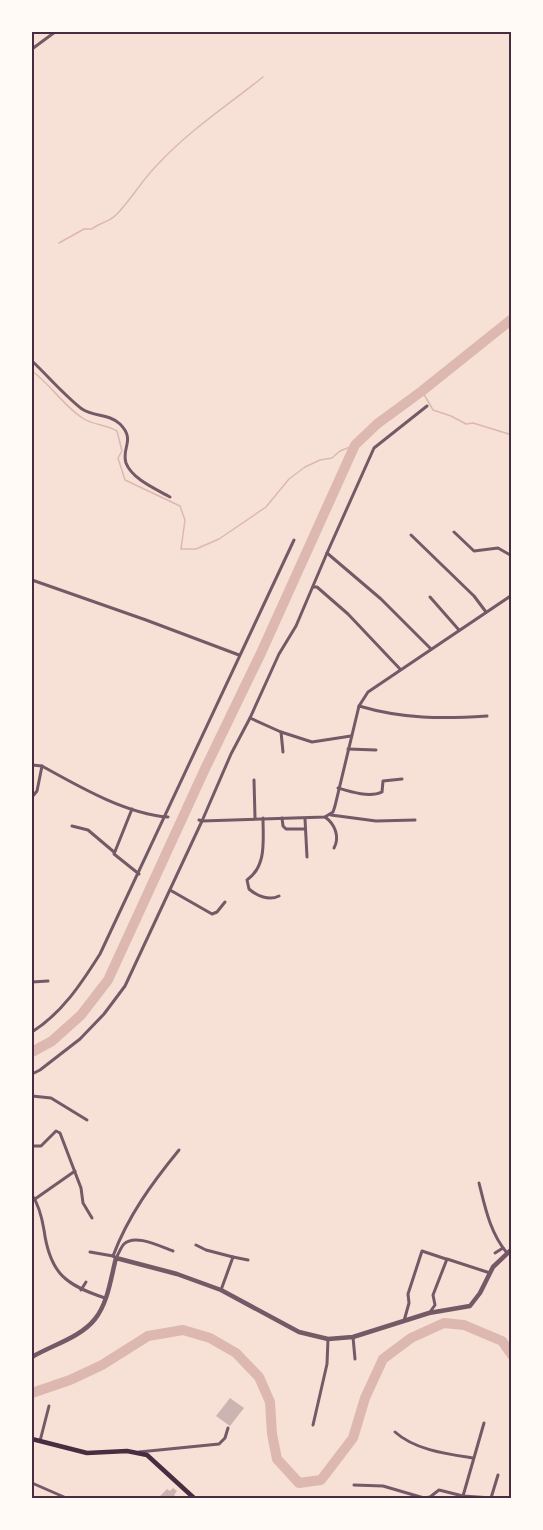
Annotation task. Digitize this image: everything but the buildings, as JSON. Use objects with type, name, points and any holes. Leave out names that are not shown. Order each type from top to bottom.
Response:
[{"type":"main road","points":[[32,1440],[87,1453],[138,1452],[156,1461],[194,1498]]},
{"type":"street","points":[[32,49],[55,32]]},
{"type":"street","points":[[32,361],[83,409],[111,418],[123,426],[128,439],[125,461],[129,469],[170,497]]},
{"type":"street","points":[[32,1074],[80,1039],[116,999],[136,966],[231,754],[279,654],[296,626],[374,448],[427,406]]},
{"type":"street","points":[[454,532],[474,551],[498,548],[512,556]]},
{"type":"street","points":[[411,535],[474,596],[486,612]]},
{"type":"street","points":[[32,1032],[65,1005],[100,954],[294,540]]},
{"type":"street","points":[[327,553],[381,599],[431,649]]},
{"type":"street","points":[[32,580],[239,655]]},
{"type":"street","points":[[313,587],[317,587],[348,614],[400,669]]},
{"type":"street","points":[[327,816],[333,812],[359,706],[373,687],[512,595]]},
{"type":"street","points":[[430,597],[459,630]]},
{"type":"street","points":[[359,706],[437,719],[487,716]]},
{"type":"street","points":[[250,718],[281,732],[312,742],[351,736]]},
{"type":"street","points":[[281,732],[283,752]]},
{"type":"street","points":[[348,749],[376,750]]},
{"type":"street","points":[[32,765],[42,766],[106,799],[166,817]]},
{"type":"street","points":[[32,797],[37,791],[42,766]]},
{"type":"street","points":[[338,788],[379,794],[382,792],[383,781],[402,779]]},
{"type":"street","points":[[254,780],[255,818]]},
{"type":"street","points":[[114,852],[122,839],[132,808]]},
{"type":"street","points":[[201,820],[305,819],[327,816],[376,821],[415,819]]},
{"type":"street","points":[[327,816],[336,832],[337,842],[334,848]]},
{"type":"street","points":[[263,818],[262,859],[256,873],[247,880],[249,889],[257,894],[271,899],[279,896]]},
{"type":"street","points":[[282,818],[286,829],[305,829]]},
{"type":"street","points":[[305,819],[307,856]]},
{"type":"street","points":[[72,826],[88,830],[139,874]]},
{"type":"street","points":[[170,890],[212,915],[225,902]]},
{"type":"street","points":[[32,982],[48,981]]},
{"type":"street","points":[[32,1096],[51,1098],[87,1120]]},
{"type":"street","points":[[32,1146],[41,1146],[57,1131],[64,1141],[81,1188],[83,1203],[92,1218]]},
{"type":"street","points":[[32,1357],[89,1325],[100,1311],[115,1257],[135,1209],[179,1150]]},
{"type":"street","points":[[35,1199],[75,1171]]},
{"type":"street","points":[[512,1178],[512,1185]]},
{"type":"street","points":[[90,1252],[177,1274],[220,1290],[299,1332],[328,1339],[353,1336],[429,1313],[470,1306],[480,1293],[490,1273],[509,1251],[503,1248],[496,1237],[479,1183]]},
{"type":"street","points":[[32,1195],[41,1215],[46,1246],[51,1259],[64,1279],[81,1290],[105,1298]]},
{"type":"street","points":[[115,1257],[123,1245],[132,1240],[173,1251]]},
{"type":"street","points":[[196,1245],[206,1250],[248,1260]]},
{"type":"street","points":[[495,1253],[503,1248]]},
{"type":"street","points":[[404,1321],[409,1303],[408,1294],[422,1251],[490,1273]]},
{"type":"street","points":[[220,1290],[232,1257]]},
{"type":"street","points":[[429,1313],[435,1305],[433,1295],[447,1259]]},
{"type":"street","points":[[81,1290],[87,1282]]},
{"type":"street","points":[[353,1336],[355,1359]]},
{"type":"street","points":[[313,1425],[327,1364],[328,1339]]},
{"type":"street","points":[[40,1442],[49,1406]]},
{"type":"street","points":[[462,1497],[484,1423]]},
{"type":"street","points":[[138,1452],[219,1444],[225,1438],[228,1428]]},
{"type":"street","points":[[395,1432],[408,1442],[449,1455],[473,1458]]},
{"type":"street","points":[[354,1485],[383,1486],[423,1498],[430,1497],[439,1490],[462,1497],[491,1498],[498,1475]]},
{"type":"street","points":[[32,1483],[64,1497]]},
{"type":"street","points":[[449,1498],[450,1493]]},
{"type":"waterway","points":[[59,243],[113,217],[172,150],[263,77]]},
{"type":"waterway","points":[[32,1052],[52,1041],[81,1015],[108,980],[261,653],[355,445],[377,424],[512,319]]},
{"type":"waterway","points":[[32,371],[81,417],[117,431],[122,451],[118,458],[125,480],[180,506],[185,520],[181,549],[196,549],[219,539],[266,507],[289,479],[305,467],[320,460],[332,458],[340,451],[355,445]]},
{"type":"waterway","points":[[422,391],[433,410],[466,424],[473,423],[512,435]]},
{"type":"waterway","points":[[32,1393],[70,1380],[102,1365],[148,1336],[183,1330],[210,1338],[236,1353],[259,1377],[270,1402],[272,1434],[277,1459],[299,1483],[321,1480],[353,1438],[365,1398],[383,1359],[411,1338],[444,1323],[464,1325],[502,1341],[512,1355]]}]
